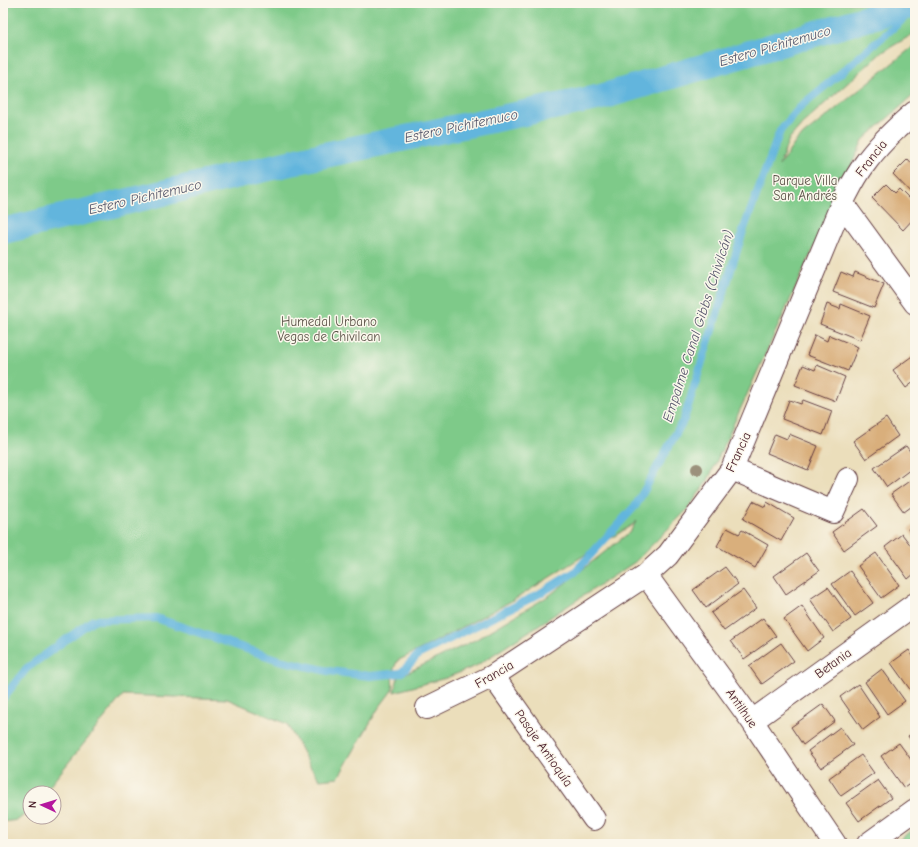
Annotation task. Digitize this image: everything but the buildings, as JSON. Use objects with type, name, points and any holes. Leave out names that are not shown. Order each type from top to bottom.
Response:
[{"type":"street","name":"Francia","points":[[427,708],[493,676],[646,575],[668,555],[732,469],[842,202],[859,172],[876,150],[915,112]]},
{"type":"street","points":[[842,202],[915,303]]},
{"type":"street","points":[[732,469],[833,512],[848,479]]},
{"type":"street","name":"Antilhue","points":[[646,575],[752,721],[835,844]]},
{"type":"street","name":"Betania","points":[[752,721],[915,604]]},
{"type":"street","name":"Pasaje Antioquía","points":[[493,676],[594,819]]},
{"type":"street","points":[[868,844],[915,810]]},
{"type":"green space","name":"Humedal Urbano Vegas de Chivilcan","points":[[3,3],[915,3],[915,33],[881,53],[802,124],[789,139],[779,166],[797,140],[915,45],[915,94],[863,140],[708,480],[687,510],[635,562],[476,666],[446,678],[394,692],[398,677],[475,640],[550,595],[630,532],[637,520],[635,523],[517,598],[397,661],[392,674],[393,689],[378,709],[338,778],[320,780],[311,768],[287,724],[227,699],[123,695],[50,785],[22,785],[22,817],[18,820],[3,822]]},
{"type":"green space","points":[[915,828],[915,844],[894,844]]},
{"type":"waterway","name":"Estero Pichitemuco","points":[[3,231],[315,157],[601,97],[915,4]]},
{"type":"waterway","name":"Empalme Canal Gibbs (Chivilcán)","points":[[3,698],[27,668],[93,620],[156,618],[279,660],[328,671],[370,676],[401,673],[418,655],[539,594],[575,572],[636,505],[684,419],[743,231],[780,131],[802,105],[915,9]]},
{"type":"park label","name":"Parque Villa San Andrés","points":[[805,188]]}]
